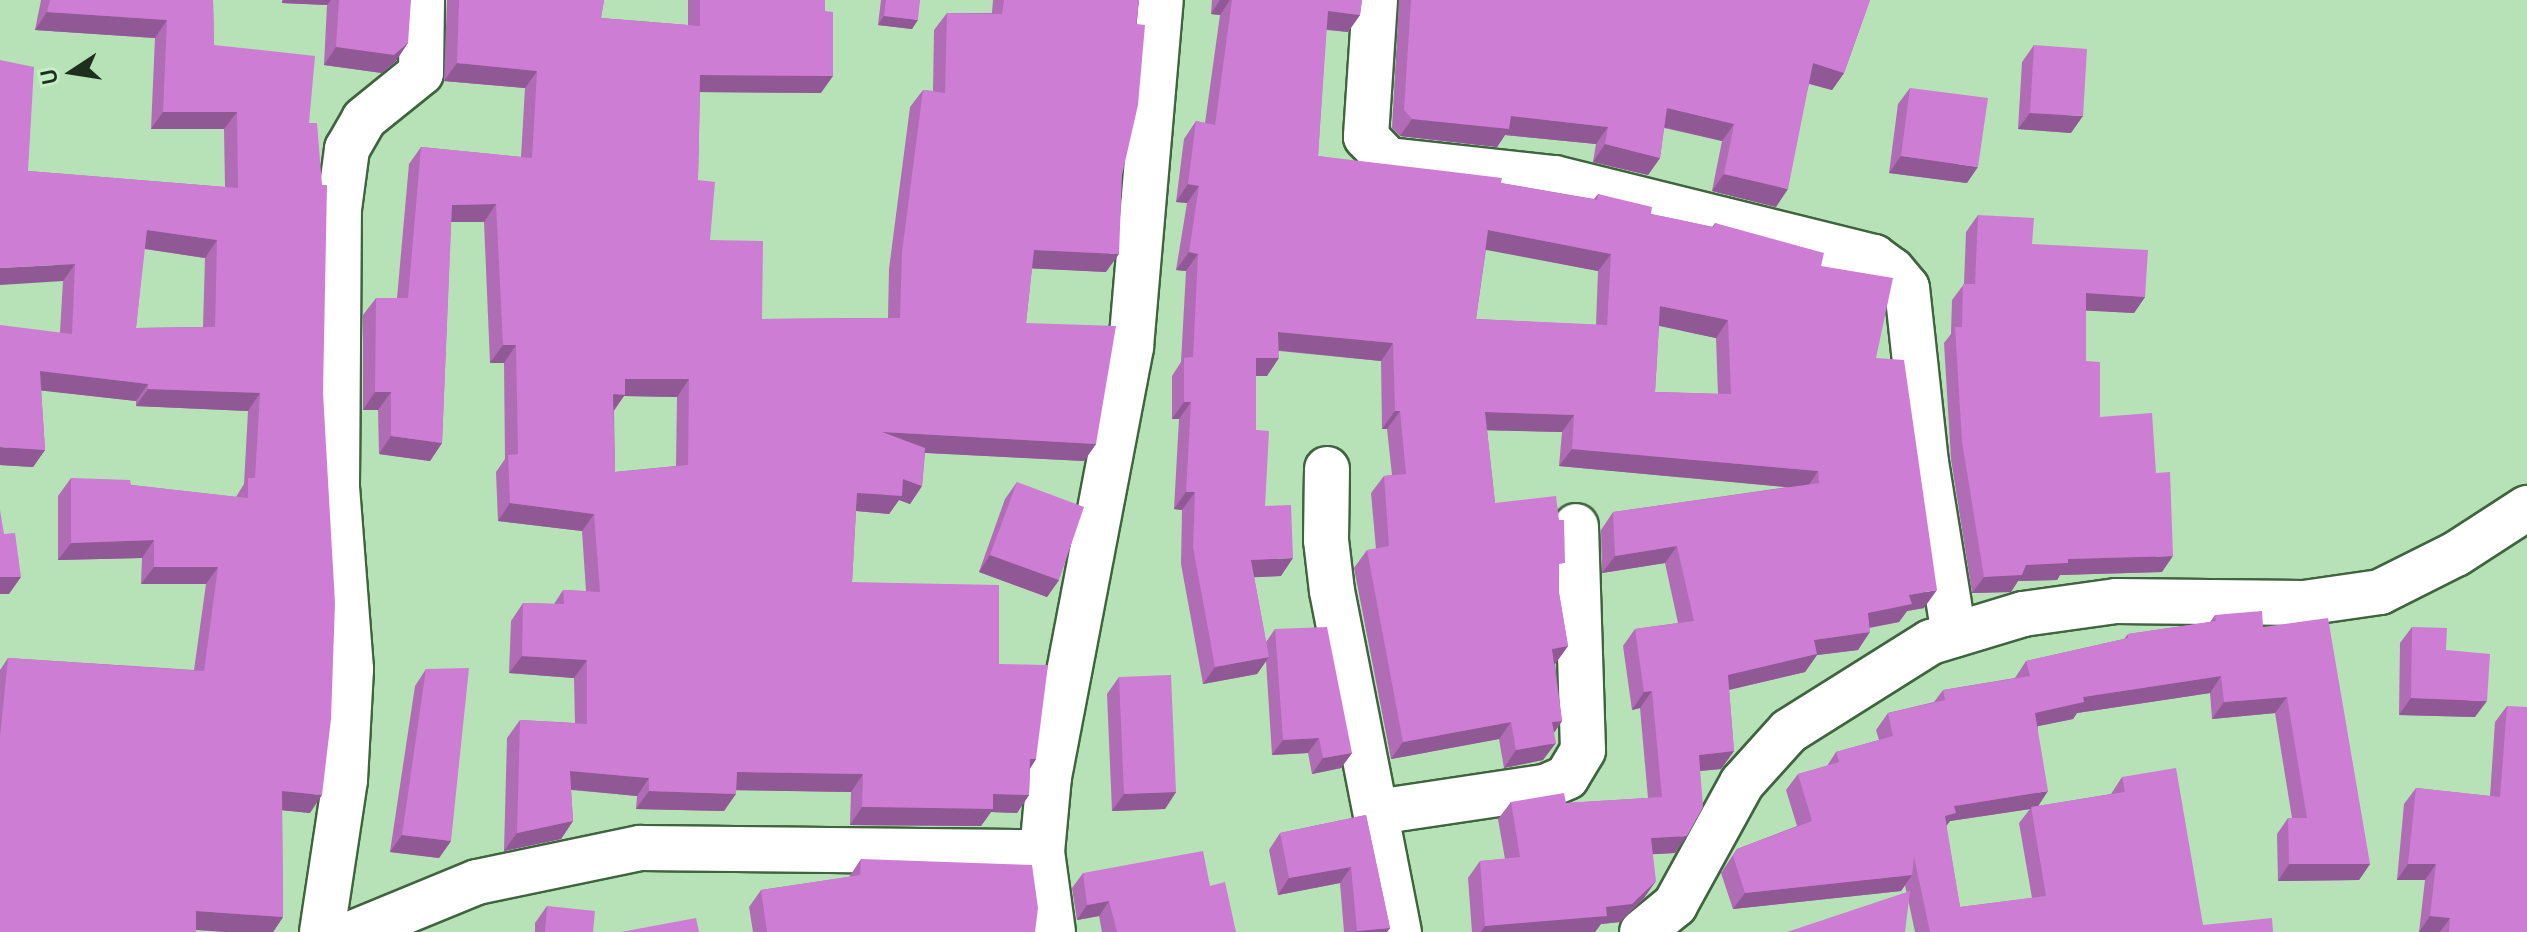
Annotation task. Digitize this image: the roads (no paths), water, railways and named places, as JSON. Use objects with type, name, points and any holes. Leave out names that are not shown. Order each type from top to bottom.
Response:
[{"type":"street","points":[[322,932],[345,780],[351,669],[337,485],[339,209],[347,149],[364,119],[421,73],[422,0]]},
{"type":"street","points":[[1053,932],[1042,852],[1049,777],[1131,347],[1161,0]]},
{"type":"street","points":[[1375,0],[1366,137],[1388,160],[1555,178],[1874,257],[1892,270],[1907,288],[1926,462],[1954,635]]},
{"type":"street","points":[[1327,469],[1326,540],[1332,591],[1399,932]]},
{"type":"street","points":[[1642,932],[1675,905],[1742,783],[1789,731],[1931,642],[2023,614],[2116,601],[2304,603],[2380,592],[2456,554],[2527,508]]},
{"type":"street","points":[[1377,812],[1545,787],[1567,777],[1583,750],[1576,526]]},
{"type":"street","points":[[355,932],[477,882],[640,848],[1042,852]]}]
